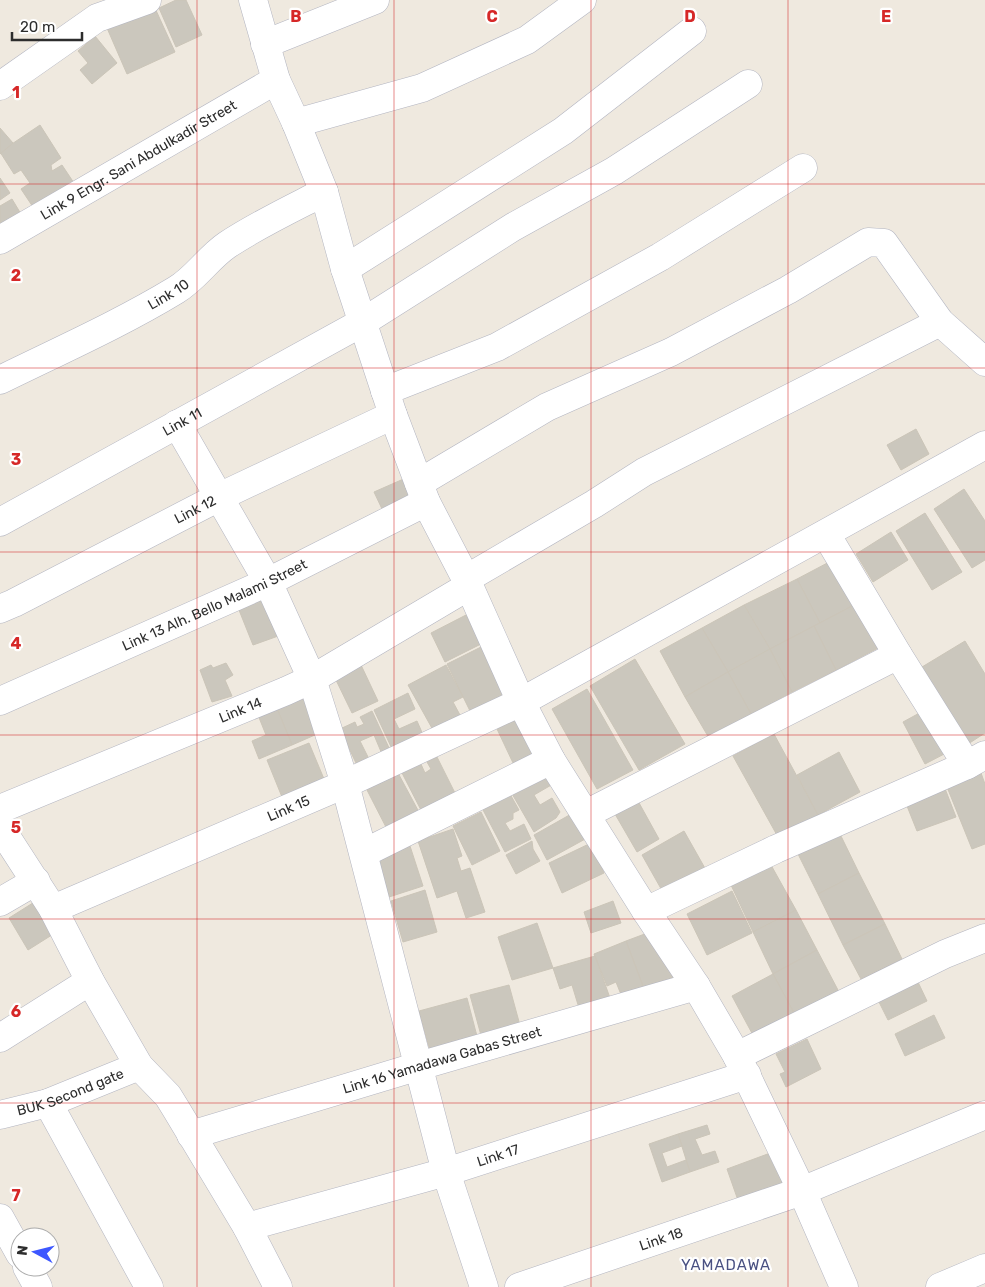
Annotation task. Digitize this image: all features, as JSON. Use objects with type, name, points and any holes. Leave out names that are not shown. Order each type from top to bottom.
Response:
[{"type":"street","points":[[0,86],[97,18],[147,0]]},
{"type":"street","points":[[253,0],[276,80],[324,192],[345,269],[389,403],[422,492],[467,583],[521,702],[551,760],[646,911],[696,986],[742,1065],[802,1191],[844,1287]]},
{"type":"street","points":[[265,44],[375,0]]},
{"type":"street","points":[[296,123],[422,88],[527,40],[582,0]]},
{"type":"street","points":[[345,269],[563,131],[692,31]]},
{"type":"street","name":"Link 9 Engr. Sani Abdulkadir Street","points":[[0,240],[276,80]]},
{"type":"street","name":"Link 11","points":[[0,522],[363,322],[513,227],[614,171],[748,84]]},
{"type":"street","name":"Link 12","points":[[0,609],[219,497],[389,403],[497,347],[660,257],[803,168]]},
{"type":"street","name":"Link 10","points":[[0,380],[178,289],[203,267],[211,257],[228,244],[324,192]]},
{"type":"street","name":"Link 13 Alh. Bello Malami Street","points":[[0,701],[268,582],[422,492],[547,407],[671,352],[788,290],[868,242],[884,243],[940,322]]},
{"type":"street","points":[[940,322],[985,362]]},
{"type":"street","name":"Link 14","points":[[0,809],[286,692],[312,679],[644,472],[940,322]]},
{"type":"street","points":[[177,424],[268,582],[312,679],[346,784],[446,1172],[484,1287]]},
{"type":"street","name":"Link 15","points":[[53,910],[346,784],[521,702],[985,445]]},
{"type":"street","points":[[646,911],[776,849],[976,760],[898,655],[826,534]]},
{"type":"street","points":[[586,814],[898,655]]},
{"type":"street","points":[[364,853],[551,760]]},
{"type":"street","points":[[0,827],[53,910],[90,981],[139,1066],[168,1096],[247,1227],[278,1287]]},
{"type":"street","points":[[0,902],[36,881]]},
{"type":"street","name":"Link 17","points":[[247,1227],[446,1172],[742,1065],[945,954],[985,938]]},
{"type":"street","points":[[0,1038],[90,981]]},
{"type":"street","name":"Link 16 Yamadawa Gabas Street","points":[[191,1135],[419,1066],[696,986]]},
{"type":"street","name":"BUK Second gate","points":[[0,1114],[48,1103],[139,1066]]},
{"type":"street","points":[[48,1103],[149,1287]]},
{"type":"street","name":"Link 18","points":[[522,1287],[802,1191],[985,1115]]},
{"type":"street","points":[[0,1218],[10,1236]]},
{"type":"street","points":[[940,1287],[975,1277]]},
{"type":"building","points":[[176,0],[186,0],[202,35],[176,47],[159,8]]},
{"type":"building","points":[[154,6],[175,52],[127,74],[107,28]]},
{"type":"building","points":[[95,36],[117,63],[92,84],[80,70],[88,63],[78,51]]},
{"type":"building","points":[[40,125],[61,158],[51,165],[52,171],[62,165],[78,189],[39,216],[21,189],[30,183],[21,170],[14,174],[0,152]]},
{"type":"building","points":[[0,128],[13,143],[0,154]]},
{"type":"building","points":[[0,178],[10,193],[0,200]]},
{"type":"building","points":[[12,199],[24,219],[0,234],[0,206]]},
{"type":"building","points":[[916,429],[929,454],[901,470],[887,445]]},
{"type":"building","points":[[408,477],[416,496],[383,511],[374,492]]},
{"type":"building","points":[[964,489],[985,521],[985,560],[972,568],[934,509]]},
{"type":"building","points":[[925,513],[962,572],[932,590],[896,531]]},
{"type":"building","points":[[891,532],[908,560],[873,582],[856,554]]},
{"type":"building","points":[[833,560],[856,604],[820,623],[797,579]]},
{"type":"building","points":[[797,579],[820,623],[770,649],[744,605]]},
{"type":"building","points":[[262,599],[281,635],[253,645],[239,610]]},
{"type":"building","points":[[856,604],[878,648],[836,670],[814,626]]},
{"type":"building","points":[[744,605],[770,649],[728,672],[702,628]]},
{"type":"building","points":[[466,615],[481,644],[445,662],[431,633]]},
{"type":"building","points":[[814,626],[836,670],[792,692],[770,649]]},
{"type":"building","points":[[702,628],[728,672],[685,697],[660,651]]},
{"type":"building","points":[[965,641],[985,674],[985,733],[968,744],[922,667]]},
{"type":"building","points":[[481,647],[506,698],[472,715],[447,664]]},
{"type":"building","points":[[770,649],[792,692],[751,714],[728,672]]},
{"type":"building","points":[[635,659],[685,744],[639,770],[590,686]]},
{"type":"building","points":[[226,663],[233,675],[225,680],[232,696],[212,702],[200,670],[211,665],[213,668]]},
{"type":"building","points":[[361,665],[378,701],[352,713],[335,678]]},
{"type":"building","points":[[446,665],[463,697],[453,702],[460,715],[433,730],[408,685]]},
{"type":"building","points":[[728,672],[751,714],[709,738],[685,697]]},
{"type":"building","points":[[587,689],[633,770],[597,789],[552,709]]},
{"type":"building","points":[[308,693],[324,731],[292,745],[276,706]]},
{"type":"building","points":[[408,693],[415,709],[394,719],[399,729],[417,721],[424,737],[393,751],[374,710]]},
{"type":"building","points":[[276,706],[292,745],[259,759],[252,741],[266,735],[258,715]]},
{"type":"building","points":[[925,710],[948,752],[925,764],[903,722]]},
{"type":"building","points":[[372,711],[390,750],[382,754],[374,735],[360,741],[368,757],[356,763],[340,729],[355,722],[357,727],[364,724],[360,717]]},
{"type":"building","points":[[522,717],[539,753],[514,765],[497,729]]},
{"type":"building","points":[[774,734],[818,815],[778,837],[733,756]]},
{"type":"building","points":[[309,743],[324,779],[282,797],[267,760]]},
{"type":"building","points":[[839,752],[860,792],[818,815],[797,775]]},
{"type":"building","points":[[437,757],[456,795],[422,812],[401,771],[420,762],[425,773],[431,769],[427,762]]},
{"type":"building","points":[[546,771],[553,784],[534,795],[540,805],[552,798],[560,812],[556,818],[534,832],[511,792]]},
{"type":"building","points":[[398,773],[420,814],[388,831],[367,790]]},
{"type":"building","points":[[981,773],[985,784],[985,844],[972,849],[947,787]]},
{"type":"building","points":[[944,786],[956,817],[917,831],[905,801]]},
{"type":"building","points":[[510,794],[519,810],[513,813],[513,819],[505,823],[510,831],[524,824],[531,839],[505,852],[482,808]]},
{"type":"building","points":[[638,801],[659,839],[637,852],[615,814]]},
{"type":"building","points":[[481,812],[500,851],[472,865],[453,826]]},
{"type":"building","points":[[573,813],[587,838],[547,860],[534,835]]},
{"type":"building","points":[[453,829],[462,856],[457,858],[461,871],[470,868],[485,912],[466,918],[457,891],[437,898],[418,841]]},
{"type":"building","points":[[684,831],[706,870],[664,894],[642,855]]},
{"type":"building","points":[[840,834],[859,873],[818,894],[798,854]]},
{"type":"building","points":[[532,841],[533,849],[540,861],[516,874],[506,855]]},
{"type":"building","points":[[591,843],[604,873],[562,893],[549,863]]},
{"type":"building","points":[[410,846],[423,886],[389,897],[377,857]]},
{"type":"building","points":[[771,865],[796,910],[753,932],[731,885]]},
{"type":"building","points":[[859,873],[885,924],[843,945],[818,894]]},
{"type":"building","points":[[425,890],[437,932],[403,942],[391,901]]},
{"type":"building","points":[[732,891],[752,933],[707,955],[687,914]]},
{"type":"building","points":[[36,901],[55,933],[28,950],[9,918]]},
{"type":"building","points":[[613,901],[621,923],[591,933],[584,912]]},
{"type":"building","points":[[796,910],[817,950],[773,974],[753,932]]},
{"type":"building","points":[[537,923],[553,968],[512,980],[498,937]]},
{"type":"building","points":[[885,924],[902,959],[861,979],[843,945]]},
{"type":"building","points":[[650,932],[678,975],[644,989],[626,941]]},
{"type":"building","points":[[626,941],[644,989],[622,997],[616,982],[607,986],[594,954]]},
{"type":"building","points":[[817,950],[839,992],[795,1015],[773,974]]},
{"type":"building","points":[[595,956],[610,998],[579,1008],[572,985],[560,989],[553,968]]},
{"type":"building","points":[[773,974],[795,1015],[754,1037],[732,996]]},
{"type":"building","points":[[917,980],[927,1001],[888,1020],[878,1000]]},
{"type":"building","points":[[509,985],[521,1029],[482,1039],[470,995]]},
{"type":"building","points":[[467,998],[478,1040],[431,1054],[419,1011]]},
{"type":"building","points":[[934,1015],[945,1038],[905,1056],[895,1034]]},
{"type":"building","points":[[807,1039],[821,1069],[786,1087],[780,1074],[785,1072],[776,1054]]},
{"type":"building","points":[[707,1125],[710,1134],[695,1139],[702,1155],[715,1151],[719,1162],[690,1172],[678,1134]]},
{"type":"building","points":[[678,1134],[682,1146],[662,1153],[667,1167],[686,1160],[690,1172],[662,1182],[649,1144]]},
{"type":"building","points":[[773,1152],[786,1189],[740,1206],[727,1169]]},
{"type":"district","name":"YAMADAWA","points":[[726,1265]]}]
